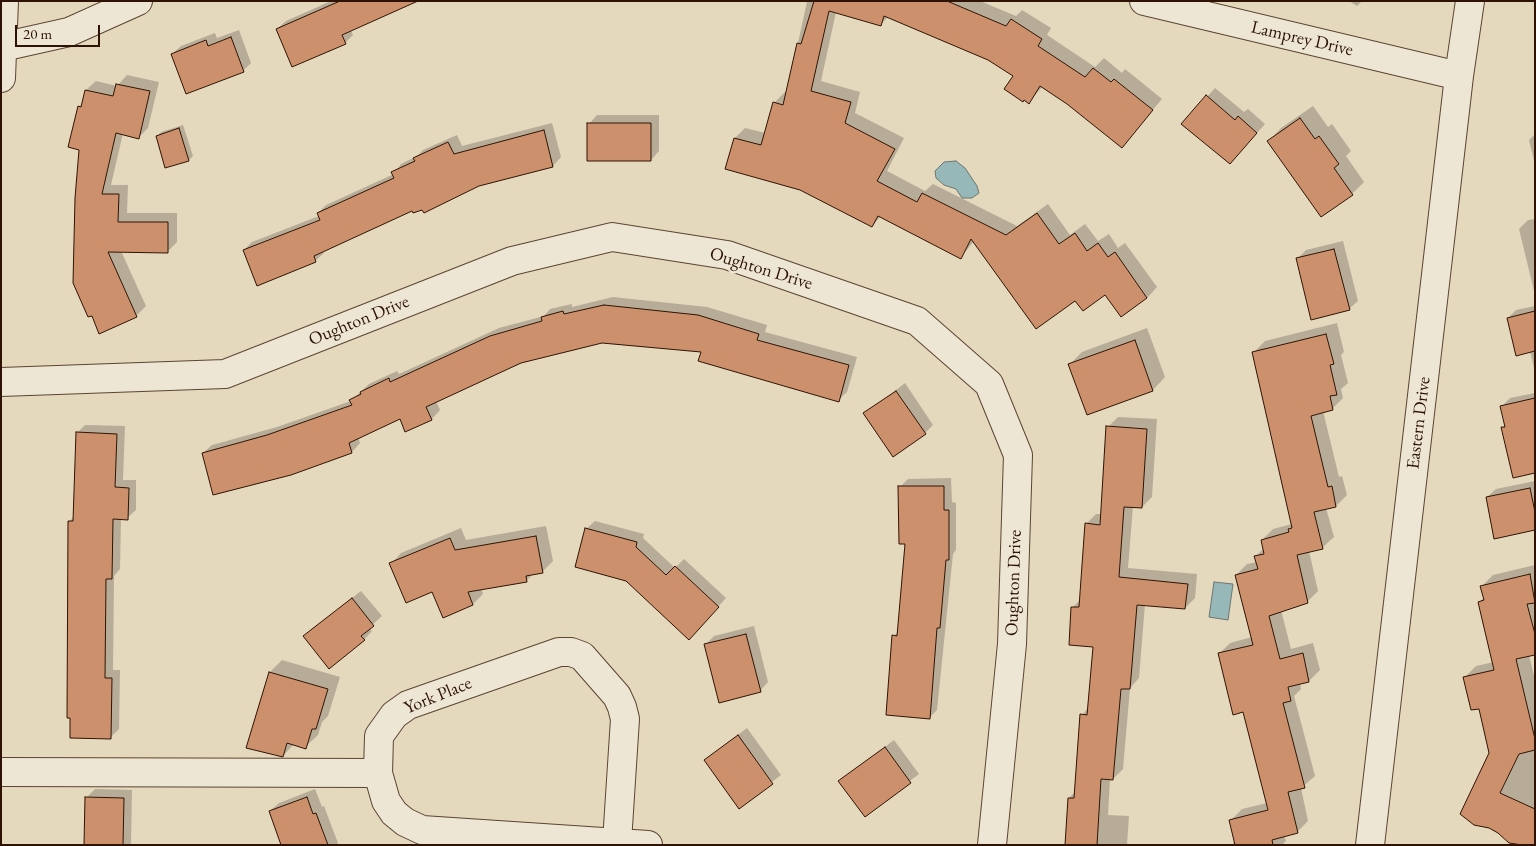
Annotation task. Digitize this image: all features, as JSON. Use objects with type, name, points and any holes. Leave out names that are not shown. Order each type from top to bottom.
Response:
[{"type":"street","points":[[1,78],[4,1]]},
{"type":"street","points":[[2,47],[69,32],[138,1]]},
{"type":"street","name":"Lamprey Drive","points":[[1144,1],[1459,76]]},
{"type":"street","name":"Eastern Drive","points":[[1370,845],[1459,76],[1470,1]]},
{"type":"street","name":"Oughton Drive","points":[[1,382],[225,374],[512,261],[612,237],[726,255],[917,321],[989,384],[1018,455],[1012,644],[992,845]]},
{"type":"street","name":"York Place","points":[[617,842],[625,719],[617,696],[582,656],[571,652],[559,652],[408,705],[394,715],[379,736],[378,773],[386,801],[394,813],[405,822],[422,830],[648,845]]},
{"type":"street","points":[[1,772],[378,773]]},
{"type":"water","points":[[956,161],[965,168],[977,186],[979,193],[972,198],[962,198],[956,189],[944,185],[936,178],[935,171],[944,162]]},
{"type":"water","points":[[1214,582],[1233,584],[1228,620],[1209,617]]},
{"type":"building","points":[[340,1],[418,1],[342,35],[346,44],[292,67],[276,29]]},
{"type":"building","points":[[814,1],[947,1],[1006,26],[1011,19],[1042,39],[1038,46],[1085,77],[1093,68],[1111,82],[1114,79],[1153,110],[1122,148],[1067,104],[1040,86],[1029,104],[1024,100],[1023,102],[1004,89],[1013,76],[988,60],[884,16],[881,26],[829,11],[811,91],[851,102],[845,123],[895,149],[877,181],[917,202],[922,193],[1006,235],[1037,213],[1059,244],[1075,233],[1087,251],[1098,243],[1108,257],[1115,252],[1147,298],[1121,317],[1105,295],[1083,311],[1075,301],[1036,329],[971,239],[961,259],[878,216],[872,227],[800,190],[725,169],[734,138],[761,145],[773,102],[783,105],[797,43],[801,44]]},
{"type":"building","points":[[231,37],[244,72],[186,94],[171,54],[206,40],[208,46]]},
{"type":"building","points":[[116,84],[150,91],[139,139],[116,133],[102,194],[119,194],[118,222],[168,222],[168,253],[108,252],[137,317],[99,334],[92,316],[88,317],[73,283],[75,198],[79,150],[68,147],[78,106],[81,107],[85,90],[113,96]]},
{"type":"building","points":[[1206,95],[1235,120],[1238,116],[1257,133],[1230,164],[1181,124]]},
{"type":"building","points":[[1300,118],[1315,139],[1319,136],[1339,164],[1334,168],[1353,195],[1321,217],[1267,141]]},
{"type":"building","points":[[587,123],[651,123],[651,161],[587,161]]},
{"type":"building","points":[[179,128],[189,161],[165,168],[156,136]]},
{"type":"building","points":[[544,130],[553,167],[479,186],[424,213],[422,210],[413,213],[412,211],[314,256],[316,262],[257,286],[243,250],[320,220],[317,213],[394,178],[391,172],[415,161],[413,158],[448,142],[454,154]]},
{"type":"building","points":[[1334,249],[1350,310],[1311,320],[1296,258]]},
{"type":"building","points":[[604,305],[698,315],[759,334],[757,340],[849,365],[839,402],[698,361],[701,352],[602,343],[521,363],[426,407],[432,420],[405,432],[400,419],[349,443],[352,453],[291,475],[213,495],[202,453],[267,435],[352,405],[349,400],[361,394],[360,392],[389,378],[390,382],[490,336],[542,321],[541,317],[563,311],[564,314]]},
{"type":"building","points":[[1535,311],[1535,351],[1516,356],[1507,318]]},
{"type":"building","points":[[1326,334],[1334,364],[1330,365],[1337,395],[1330,396],[1333,410],[1311,416],[1328,487],[1332,486],[1336,507],[1314,512],[1323,549],[1297,555],[1308,603],[1269,616],[1280,659],[1303,653],[1309,682],[1288,687],[1291,701],[1283,703],[1305,788],[1288,792],[1298,833],[1272,840],[1273,845],[1235,845],[1229,820],[1268,810],[1243,712],[1233,715],[1218,653],[1253,645],[1235,575],[1258,569],[1254,556],[1264,554],[1261,540],[1289,532],[1288,529],[1292,528],[1252,352]]},
{"type":"building","points":[[1135,340],[1153,391],[1087,415],[1068,364]]},
{"type":"building","points":[[896,391],[926,434],[893,457],[863,413]]},
{"type":"building","points":[[1535,398],[1535,473],[1513,478],[1501,427],[1505,427],[1500,406]]},
{"type":"building","points":[[1106,426],[1147,429],[1142,508],[1124,507],[1119,577],[1188,584],[1185,609],[1137,605],[1130,689],[1121,689],[1113,780],[1101,779],[1097,845],[1065,845],[1068,798],[1074,798],[1080,714],[1087,715],[1093,647],[1069,645],[1071,607],[1079,607],[1085,523],[1100,525]]},
{"type":"building","points":[[76,432],[117,434],[115,487],[129,488],[128,520],[113,519],[112,579],[106,579],[105,678],[112,678],[111,739],[70,738],[70,718],[67,718],[68,521],[73,521]]},
{"type":"building","points":[[898,486],[944,486],[944,510],[949,510],[949,560],[946,560],[940,628],[937,628],[930,719],[886,715],[892,635],[897,636],[905,544],[899,544]]},
{"type":"building","points":[[1530,488],[1535,512],[1535,530],[1494,539],[1486,497]]},
{"type":"building","points":[[585,528],[637,542],[636,547],[666,575],[675,566],[719,607],[689,640],[626,581],[575,567]]},
{"type":"building","points":[[536,536],[543,573],[526,576],[527,582],[468,592],[473,605],[443,618],[432,592],[406,603],[389,563],[450,538],[455,550]]},
{"type":"building","points":[[1530,574],[1535,603],[1527,604],[1535,634],[1535,655],[1516,659],[1535,739],[1535,750],[1519,754],[1500,793],[1535,809],[1535,845],[1522,845],[1509,843],[1498,833],[1489,828],[1474,825],[1460,814],[1489,753],[1479,709],[1471,710],[1463,677],[1494,670],[1478,602],[1484,600],[1480,586]]},
{"type":"building","points":[[352,598],[374,626],[361,636],[365,640],[329,669],[303,636]]},
{"type":"building","points":[[746,634],[761,692],[719,703],[704,644]]},
{"type":"building","points":[[269,672],[328,689],[316,729],[312,729],[306,749],[287,743],[283,757],[246,748]]},
{"type":"building","points":[[738,735],[773,784],[739,809],[704,760]]},
{"type":"building","points":[[885,747],[911,783],[865,817],[838,781]]},
{"type":"building","points":[[85,797],[124,798],[123,845],[84,845]]},
{"type":"building","points":[[307,797],[313,814],[316,813],[328,845],[281,845],[269,811]]}]
